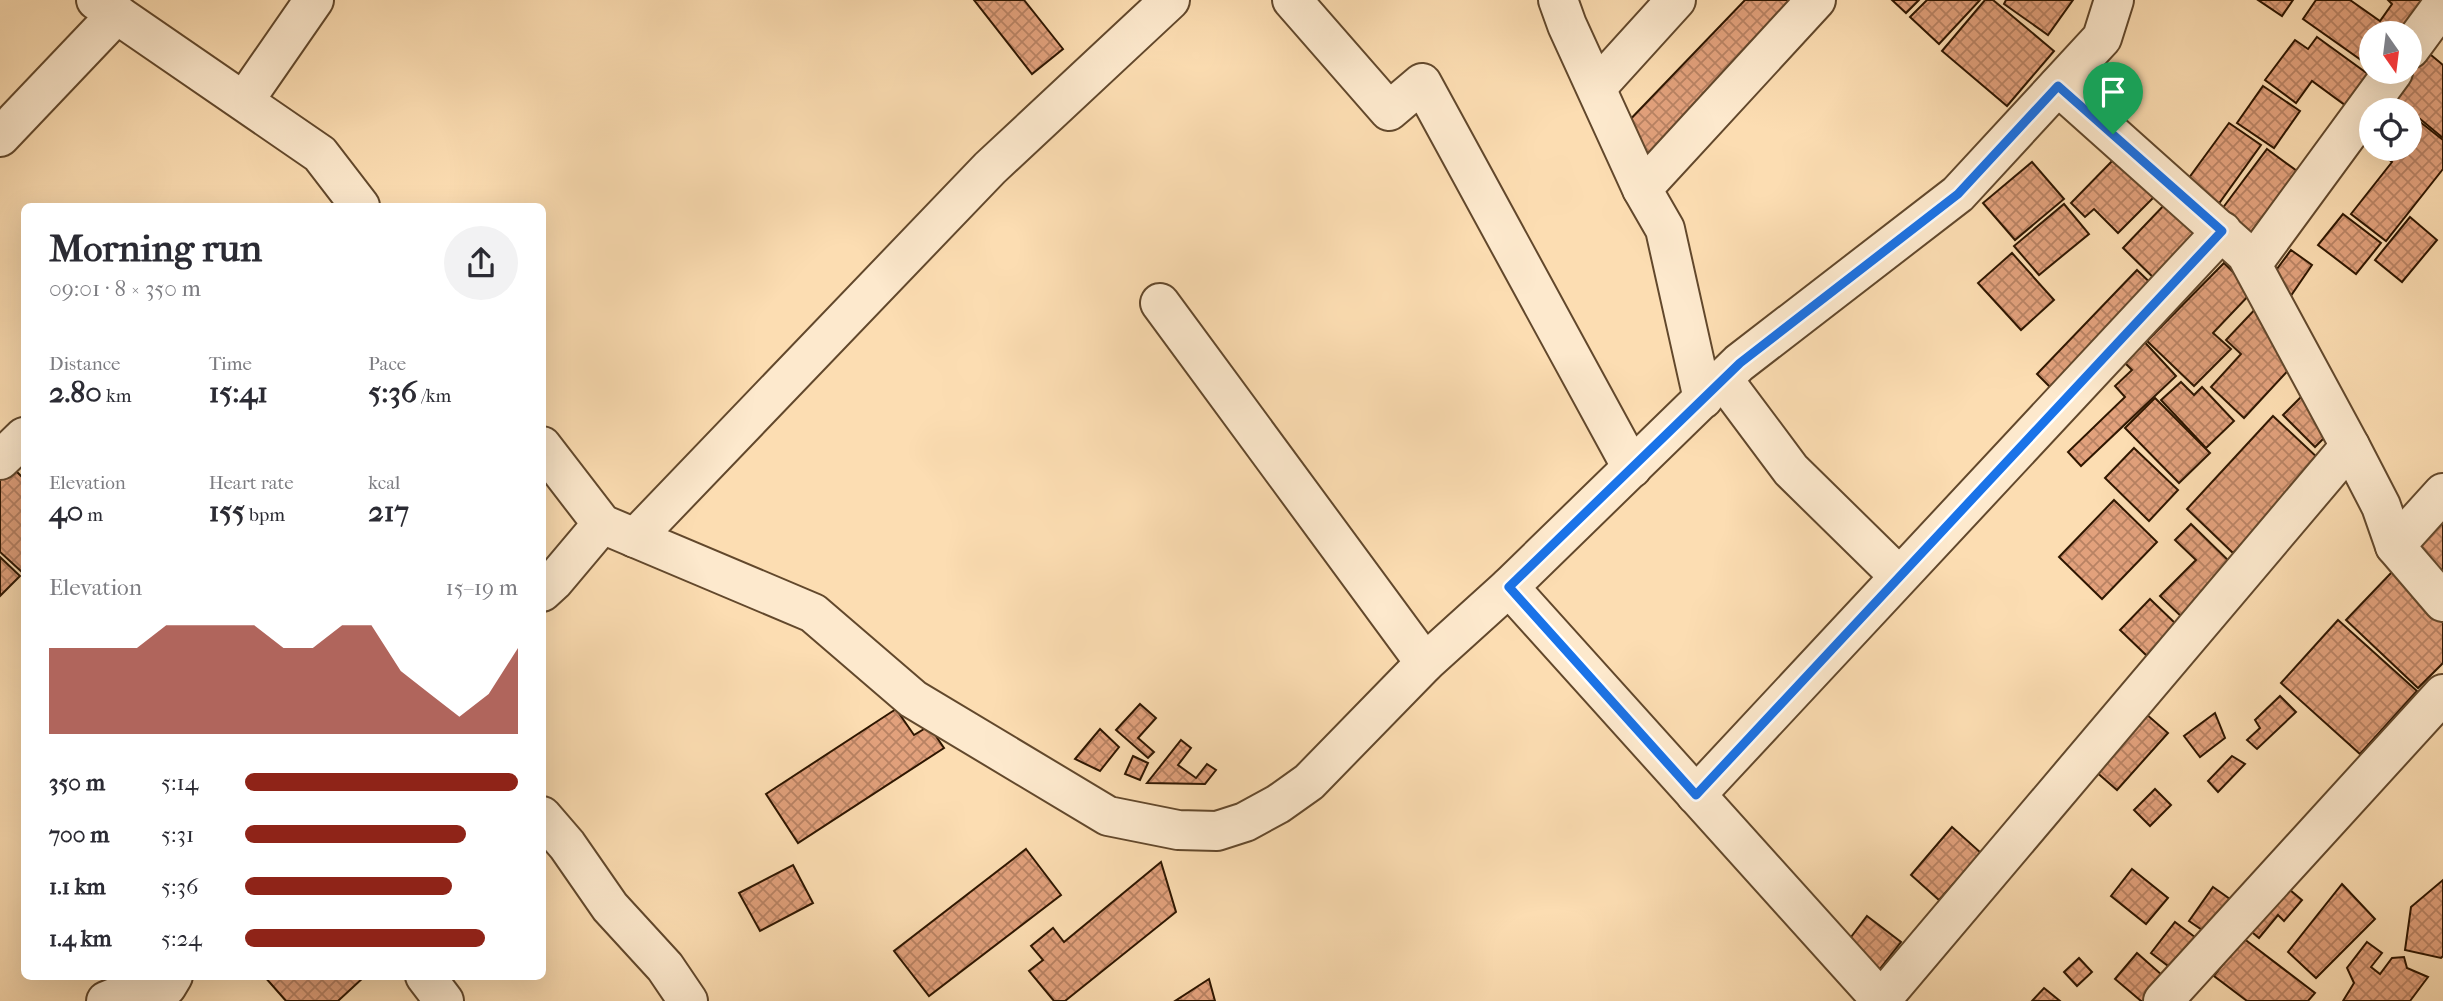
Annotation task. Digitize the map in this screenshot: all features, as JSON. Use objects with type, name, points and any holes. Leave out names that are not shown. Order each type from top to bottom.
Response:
[{"type":"street","points":[[244,101],[314,0]]},
{"type":"street","points":[[546,588],[619,531],[990,168],[1170,0]]},
{"type":"street","points":[[1292,0],[1389,111],[1422,83],[1632,468]]},
{"type":"street","points":[[1558,0],[1643,189],[1665,229],[1713,389],[1899,576]]},
{"type":"street","points":[[1597,88],[1676,0]]},
{"type":"street","points":[[1643,189],[1816,0]]},
{"type":"street","points":[[546,450],[619,531],[813,613],[913,699],[1108,817],[1178,830],[1217,831],[1245,822],[1278,804],[1309,782],[1425,663],[1509,587],[1740,363],[1958,194],[2102,38],[2114,0]]},
{"type":"street","points":[[2422,33],[2443,4]]},
{"type":"street","points":[[0,137],[107,7],[320,154],[358,203]]},
{"type":"street","points":[[2253,264],[2384,84]]},
{"type":"street","points":[[2058,86],[2222,231],[2253,264],[2381,506],[2395,546],[2443,602]]},
{"type":"street","points":[[1696,795],[2222,231]]},
{"type":"street","points":[[1160,303],[1425,663]]},
{"type":"street","points":[[0,460],[21,440]]},
{"type":"street","points":[[1509,587],[1882,1001],[2350,446]]},
{"type":"street","points":[[2395,546],[2443,493]]},
{"type":"street","points":[[2163,1001],[2443,694]]},
{"type":"street","points":[[546,821],[567,845],[610,907],[665,967],[688,1001]]},
{"type":"street","points":[[428,980],[444,1001]]},
{"type":"street","points":[[106,1001],[135,989],[172,988]]},
{"type":"building","points":[[974,0],[1024,0],[1063,49],[1032,74]]},
{"type":"building","points":[[1745,0],[1808,0],[1644,177],[1621,129]]},
{"type":"building","points":[[1892,0],[1919,0],[1906,13]]},
{"type":"building","points":[[1927,0],[1980,0],[1939,44],[1910,17]]},
{"type":"building","points":[[1985,0],[1993,0],[2054,51],[2007,106],[1942,51]]},
{"type":"building","points":[[2006,0],[2073,0],[2048,35],[2004,4]]},
{"type":"building","points":[[2258,0],[2293,0],[2282,16]]},
{"type":"building","points":[[2316,0],[2350,0],[2380,21],[2359,21],[2359,59],[2303,19]]},
{"type":"building","points":[[2388,0],[2422,0],[2411,21],[2380,21],[2392,4]]},
{"type":"building","points":[[2317,37],[2359,68],[2359,84],[2367,84],[2349,108],[2312,81],[2296,103],[2265,80],[2295,40],[2308,49]]},
{"type":"building","points":[[2425,50],[2443,65],[2443,138],[2422,120],[2422,98],[2395,98],[2389,93],[2397,84],[2422,84],[2422,54]]},
{"type":"building","points":[[2263,86],[2300,111],[2274,148],[2237,123]]},
{"type":"building","points":[[2229,123],[2261,145],[2215,209],[2183,186]]},
{"type":"building","points":[[2422,123],[2443,140],[2443,169],[2386,241],[2351,214],[2392,162],[2422,161]]},
{"type":"building","points":[[2267,149],[2297,171],[2249,235],[2219,213]]},
{"type":"building","points":[[2118,155],[2157,194],[2118,233],[2094,209],[2085,217],[2071,203]]},
{"type":"building","points":[[2032,162],[2064,199],[2015,240],[1983,203]]},
{"type":"building","points":[[2169,200],[2208,238],[2161,285],[2123,248]]},
{"type":"building","points":[[2064,204],[2089,234],[2039,275],[2014,246]]},
{"type":"building","points":[[2343,214],[2381,243],[2356,274],[2318,245]]},
{"type":"building","points":[[2410,217],[2437,240],[2402,282],[2375,260]]},
{"type":"building","points":[[2291,250],[2312,265],[2290,297],[2268,281]]},
{"type":"building","points":[[2012,253],[2054,300],[2021,330],[1978,283]]},
{"type":"building","points":[[2224,263],[2253,291],[2213,333],[2231,349],[2194,386],[2147,341]]},
{"type":"building","points":[[2137,270],[2161,293],[2060,397],[2037,374]]},
{"type":"building","points":[[2261,303],[2293,365],[2244,418],[2211,387],[2241,354],[2226,340]]},
{"type":"building","points":[[2139,336],[2176,376],[2081,466],[2068,452],[2125,397],[2115,386],[2132,370],[2118,356]]},
{"type":"building","points":[[2181,382],[2194,395],[2202,387],[2234,421],[2206,448],[2161,400]]},
{"type":"building","points":[[2304,394],[2336,426],[2315,447],[2283,415]]},
{"type":"building","points":[[2155,398],[2210,453],[2179,483],[2125,428]]},
{"type":"building","points":[[2273,416],[2320,460],[2233,553],[2187,509]]},
{"type":"building","points":[[2134,448],[2178,490],[2149,521],[2105,478]]},
{"type":"building","points":[[5,460],[21,476],[21,571],[0,552],[0,465]]},
{"type":"building","points":[[2114,500],[2157,542],[2102,599],[2059,557]]},
{"type":"building","points":[[2443,501],[2443,594],[2401,543]]},
{"type":"building","points":[[2191,524],[2236,568],[2185,620],[2160,596],[2196,560],[2175,540]]},
{"type":"building","points":[[0,557],[20,576],[0,596]]},
{"type":"building","points":[[2393,571],[2443,618],[2443,663],[2418,688],[2346,620]]},
{"type":"building","points":[[2150,599],[2177,625],[2147,656],[2120,630]]},
{"type":"building","points":[[2338,620],[2417,691],[2360,754],[2281,683]]},
{"type":"building","points":[[2280,696],[2296,712],[2257,749],[2247,740],[2260,728],[2255,720]]},
{"type":"building","points":[[1140,704],[1156,718],[1138,738],[1154,752],[1148,758],[1116,730]]},
{"type":"building","points":[[2138,707],[2168,733],[2117,790],[2087,764]]},
{"type":"building","points":[[896,709],[914,735],[929,726],[944,748],[798,843],[766,794]]},
{"type":"building","points":[[2215,713],[2225,738],[2200,757],[2184,736]]},
{"type":"building","points":[[1100,729],[1119,747],[1100,771],[1075,759]]},
{"type":"building","points":[[1181,740],[1191,748],[1178,765],[1196,778],[1207,764],[1216,770],[1205,784],[1147,783]]},
{"type":"building","points":[[1133,756],[1148,763],[1140,780],[1125,774]]},
{"type":"building","points":[[2232,756],[2245,764],[2218,792],[2208,781]]},
{"type":"building","points":[[2155,789],[2171,805],[2150,826],[2134,810]]},
{"type":"building","points":[[1952,827],[1981,853],[1939,900],[1911,875]]},
{"type":"building","points":[[1026,849],[1061,895],[929,996],[894,951]]},
{"type":"building","points":[[1161,862],[1176,912],[1065,1001],[1054,1001],[1029,971],[1043,960],[1031,946],[1053,928],[1064,942]]},
{"type":"building","points":[[793,865],[813,903],[760,931],[739,893]]},
{"type":"building","points":[[2132,869],[2168,898],[2146,924],[2111,896]]},
{"type":"building","points":[[2278,880],[2302,900],[2284,921],[2278,915],[2259,938],[2241,923]]},
{"type":"building","points":[[2443,880],[2443,956],[2441,958],[2405,950],[2411,907]]},
{"type":"building","points":[[2342,884],[2375,919],[2316,978],[2288,952]]},
{"type":"building","points":[[2213,887],[2237,904],[2214,938],[2189,921]]},
{"type":"building","points":[[1867,916],[1901,942],[1879,970],[1845,945]]},
{"type":"building","points":[[2175,922],[2204,944],[2180,975],[2151,953]]},
{"type":"building","points":[[2243,938],[2315,993],[2308,1001],[2247,1001],[2214,976]]},
{"type":"building","points":[[2367,942],[2382,953],[2371,967],[2380,974],[2392,958],[2404,957],[2407,968],[2428,977],[2410,1001],[2343,1001],[2354,983],[2347,968]]},
{"type":"building","points":[[2137,953],[2171,983],[2155,1001],[2141,1001],[2115,979]]},
{"type":"building","points":[[2079,958],[2092,972],[2077,986],[2064,972]]},
{"type":"building","points":[[1209,979],[1215,1001],[1175,1001]]},
{"type":"building","points":[[268,980],[361,980],[338,1001],[286,1001]]},
{"type":"building","points":[[2044,988],[2060,1001],[2032,1001]]},
{"type":"route","points":[[2058,86],[2113,134],[2222,231],[1696,795],[1509,587],[1740,363],[1958,194],[2058,86]]}]
